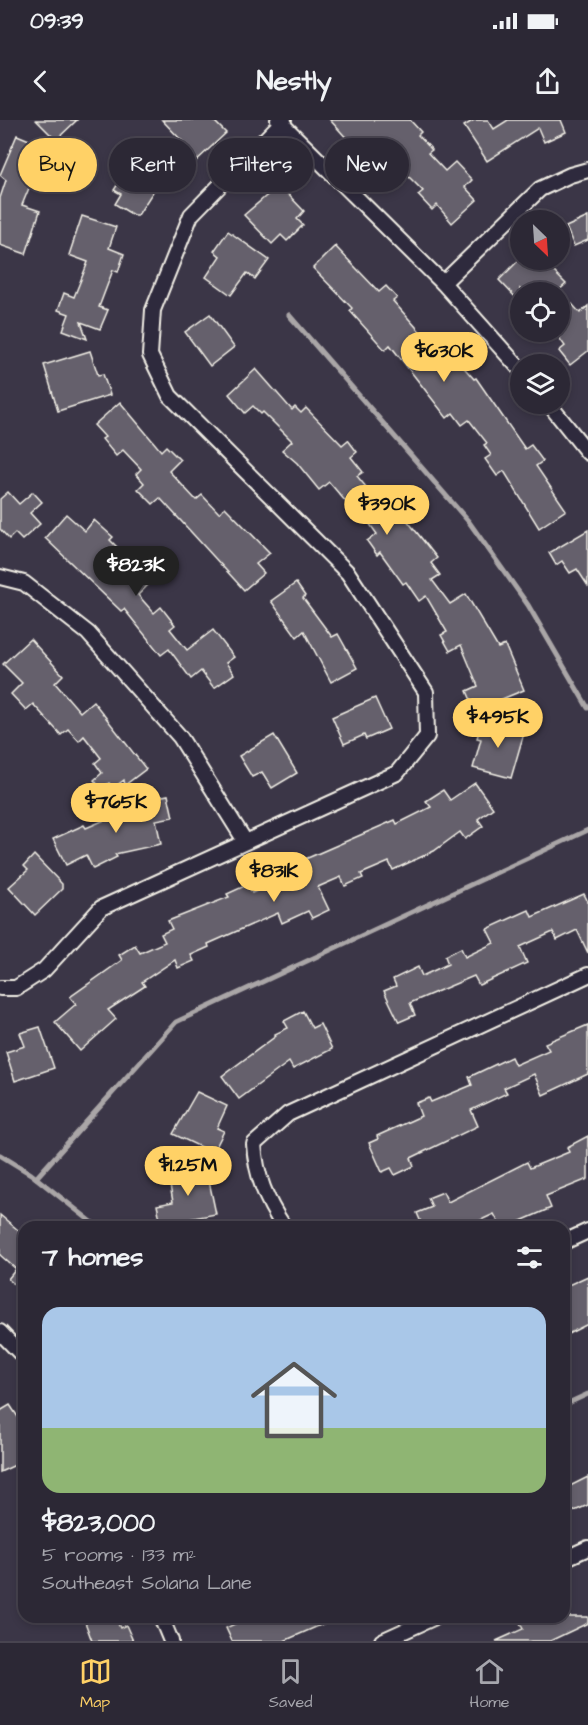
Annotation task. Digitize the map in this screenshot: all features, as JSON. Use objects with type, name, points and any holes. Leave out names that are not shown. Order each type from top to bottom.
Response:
[{"type":"street","points":[[0,988],[16,988],[44,970],[101,908],[397,773],[427,736],[426,692],[348,573],[170,396],[150,355],[153,310],[191,215],[281,121],[443,283],[510,358]]},
{"type":"street","points":[[443,283],[540,189],[570,175],[588,170]]},
{"type":"street","points":[[557,414],[588,453]]},
{"type":"street","points":[[0,577],[24,583],[88,633],[180,737],[245,841]]},
{"type":"street","points":[[280,1221],[268,1202],[255,1170],[254,1143],[288,1114],[588,975]]},
{"type":"street","points":[[570,1240],[588,1232]]},
{"type":"street","points":[[0,1332],[18,1351]]},
{"type":"street","points":[[570,1556],[588,1548]]},
{"type":"street","points":[[164,1623],[171,1641]]},
{"type":"street","points":[[382,1641],[422,1623]]},
{"type":"building","points":[[36,120],[77,120],[58,138],[54,138]]},
{"type":"building","points":[[162,120],[213,120],[226,133],[221,138],[208,138],[208,150],[196,161],[196,138],[179,138]]},
{"type":"building","points":[[330,120],[410,120],[421,132],[418,135],[432,150],[428,153],[445,171],[455,162],[472,180],[465,187],[477,200],[452,223],[437,205],[432,210],[418,195],[423,191],[409,177],[409,138],[346,138]]},
{"type":"building","points":[[474,120],[488,120],[494,129],[508,120],[561,120],[566,132],[544,142],[538,128],[487,161],[464,126]]},
{"type":"building","points":[[17,135],[24,138],[18,138],[18,192],[27,192],[22,205],[40,211],[26,254],[0,245],[0,198],[6,180],[0,175]]},
{"type":"building","points":[[118,192],[153,192],[138,215],[133,215],[115,204],[121,194]]},
{"type":"building","points":[[271,192],[286,192],[304,211],[297,219],[303,225],[287,241],[281,235],[272,244],[244,215]]},
{"type":"building","points":[[82,216],[116,227],[109,248],[124,254],[118,272],[113,270],[99,307],[108,310],[100,329],[81,322],[87,339],[63,330],[69,314],[58,310],[64,293],[74,297],[88,262],[69,255]]},
{"type":"building","points":[[588,217],[588,240],[574,246],[570,236],[570,225]]},
{"type":"building","points":[[228,231],[269,260],[255,279],[247,273],[231,295],[206,277],[220,256],[214,251]]},
{"type":"building","points":[[335,246],[379,292],[386,286],[397,298],[393,301],[439,353],[446,347],[474,379],[476,378],[525,449],[531,445],[543,461],[536,466],[566,510],[539,528],[504,471],[497,476],[485,459],[491,455],[484,445],[487,443],[469,420],[462,425],[453,413],[447,418],[390,345],[385,350],[350,311],[352,308],[313,268]]},
{"type":"building","points":[[510,269],[552,270],[564,282],[510,282],[510,292],[499,280]]},
{"type":"building","points":[[572,304],[580,313],[588,306],[588,351],[570,365],[570,354],[561,354],[559,351],[565,346],[562,342],[570,342],[570,306]]},
{"type":"building","points":[[210,314],[234,347],[210,366],[185,332]]},
{"type":"building","points":[[90,351],[98,375],[103,374],[110,395],[58,411],[44,365]]},
{"type":"building","points":[[256,369],[292,410],[295,407],[301,413],[306,408],[342,445],[348,440],[357,452],[351,457],[363,472],[357,476],[375,498],[383,491],[395,507],[402,502],[412,516],[407,520],[437,558],[431,563],[440,575],[432,580],[450,604],[466,594],[498,648],[505,645],[524,690],[475,710],[467,691],[478,686],[461,645],[450,651],[441,635],[447,632],[426,596],[419,601],[406,582],[403,584],[380,552],[377,555],[367,541],[377,534],[351,498],[346,502],[329,482],[319,490],[297,463],[282,450],[292,441],[263,412],[261,414],[253,406],[245,413],[229,394]]},
{"type":"building","points":[[120,402],[161,451],[166,446],[180,460],[169,471],[196,500],[202,495],[219,513],[225,507],[270,553],[256,564],[264,573],[244,590],[160,498],[153,504],[138,489],[144,483],[136,474],[141,469],[123,450],[116,456],[102,439],[105,437],[94,425]]},
{"type":"building","points":[[8,492],[19,504],[33,492],[42,502],[30,513],[40,524],[22,540],[15,533],[9,539],[0,529],[0,499]]},
{"type":"building","points":[[66,514],[85,531],[94,520],[113,537],[110,540],[153,580],[138,595],[154,613],[161,607],[175,625],[170,629],[187,650],[213,630],[234,657],[226,663],[234,674],[214,688],[201,671],[191,679],[169,649],[161,655],[124,609],[121,611],[45,538]]},
{"type":"building","points":[[588,530],[588,586],[577,569],[570,573],[562,561],[556,565],[549,553]]},
{"type":"building","points":[[296,583],[305,596],[303,598],[332,637],[338,634],[357,668],[331,682],[304,631],[297,637],[271,601]]},
{"type":"building","points":[[30,639],[63,675],[55,683],[80,712],[93,701],[146,769],[125,785],[124,780],[113,788],[109,783],[101,789],[94,780],[102,773],[95,763],[101,758],[84,736],[79,741],[68,729],[61,735],[33,704],[26,710],[11,694],[22,683],[3,664]]},
{"type":"building","points":[[375,698],[389,729],[366,739],[364,735],[344,744],[332,717]]},
{"type":"building","points":[[482,721],[524,733],[511,778],[473,768],[481,739],[477,738]]},
{"type":"building","points":[[274,735],[297,773],[272,788],[262,772],[252,777],[239,756]]},
{"type":"building","points":[[475,783],[493,808],[478,819],[483,826],[465,839],[460,832],[434,851],[393,870],[389,862],[361,874],[363,878],[345,886],[341,877],[318,887],[329,910],[312,918],[308,911],[282,923],[278,913],[208,944],[209,947],[191,955],[194,961],[178,968],[175,960],[142,982],[145,986],[108,1010],[116,1019],[80,1051],[55,1022],[76,1004],[70,997],[122,960],[119,955],[135,945],[140,953],[165,942],[161,934],[172,929],[168,921],[229,897],[227,894],[249,884],[252,893],[291,876],[287,867],[395,820],[397,824],[431,807],[426,801],[443,790],[450,800]]},
{"type":"building","points":[[168,795],[173,817],[156,820],[161,844],[115,854],[117,857],[93,869],[86,855],[66,865],[53,839],[84,825],[86,828],[107,819],[130,814],[128,803]]},
{"type":"building","points":[[34,855],[62,884],[62,889],[35,915],[9,887],[28,870],[24,866]]},
{"type":"building","points":[[584,894],[588,902],[588,953],[577,930],[557,940],[553,932],[520,947],[527,963],[479,985],[474,976],[410,1003],[415,1015],[399,1022],[384,991],[396,986],[393,979],[418,967],[422,976],[448,964],[445,956],[461,948],[465,957],[494,943],[487,929],[529,910],[532,917]]},
{"type":"building","points":[[303,1011],[312,1028],[320,1024],[332,1049],[293,1069],[289,1062],[239,1099],[222,1076],[276,1036],[275,1034],[288,1028],[284,1021]]},
{"type":"building","points":[[588,1025],[588,1074],[543,1095],[534,1074],[504,1088],[507,1093],[471,1110],[478,1126],[411,1158],[414,1166],[395,1175],[391,1168],[382,1172],[369,1143],[378,1139],[377,1136],[421,1116],[416,1103],[429,1098],[431,1102],[472,1085],[469,1077],[511,1057],[515,1065],[549,1050],[545,1043]]},
{"type":"building","points":[[40,1027],[54,1068],[15,1081],[6,1052],[25,1046],[20,1033]]},
{"type":"building","points":[[197,1092],[227,1106],[217,1128],[224,1131],[213,1153],[173,1134]]},
{"type":"building","points":[[588,1136],[588,1179],[546,1196],[551,1208],[521,1221],[498,1221],[494,1214],[479,1221],[420,1221],[417,1213],[432,1207],[428,1198],[443,1192],[448,1202],[527,1162],[530,1168],[569,1152],[567,1147]]},
{"type":"building","points":[[206,1167],[216,1214],[178,1221],[160,1221],[157,1205],[173,1202],[168,1174]]},
{"type":"building","points":[[0,1215],[18,1230],[18,1287],[8,1279],[16,1269],[0,1255]]},
{"type":"building","points":[[588,1276],[588,1324],[570,1333],[570,1284]]},
{"type":"building","points":[[10,1405],[18,1417],[18,1464],[0,1472],[0,1411]]},
{"type":"building","points":[[588,1477],[588,1505],[570,1513],[570,1486]]},
{"type":"building","points":[[570,1617],[588,1617],[588,1623],[550,1641],[496,1641],[523,1629],[520,1623],[570,1623]]},
{"type":"building","points":[[85,1623],[118,1623],[120,1628],[126,1625],[133,1641],[92,1641]]},
{"type":"building","points":[[237,1623],[325,1623],[284,1641],[232,1641],[226,1628]]},
{"type":"waterway","points":[[289,315],[469,522],[528,605],[588,708]]},
{"type":"waterway","points":[[36,1178],[176,1022],[588,830]]},
{"type":"waterway","points":[[0,1155],[31,1174],[90,1221]]},
{"type":"waterway","points":[[570,1402],[588,1394]]}]
